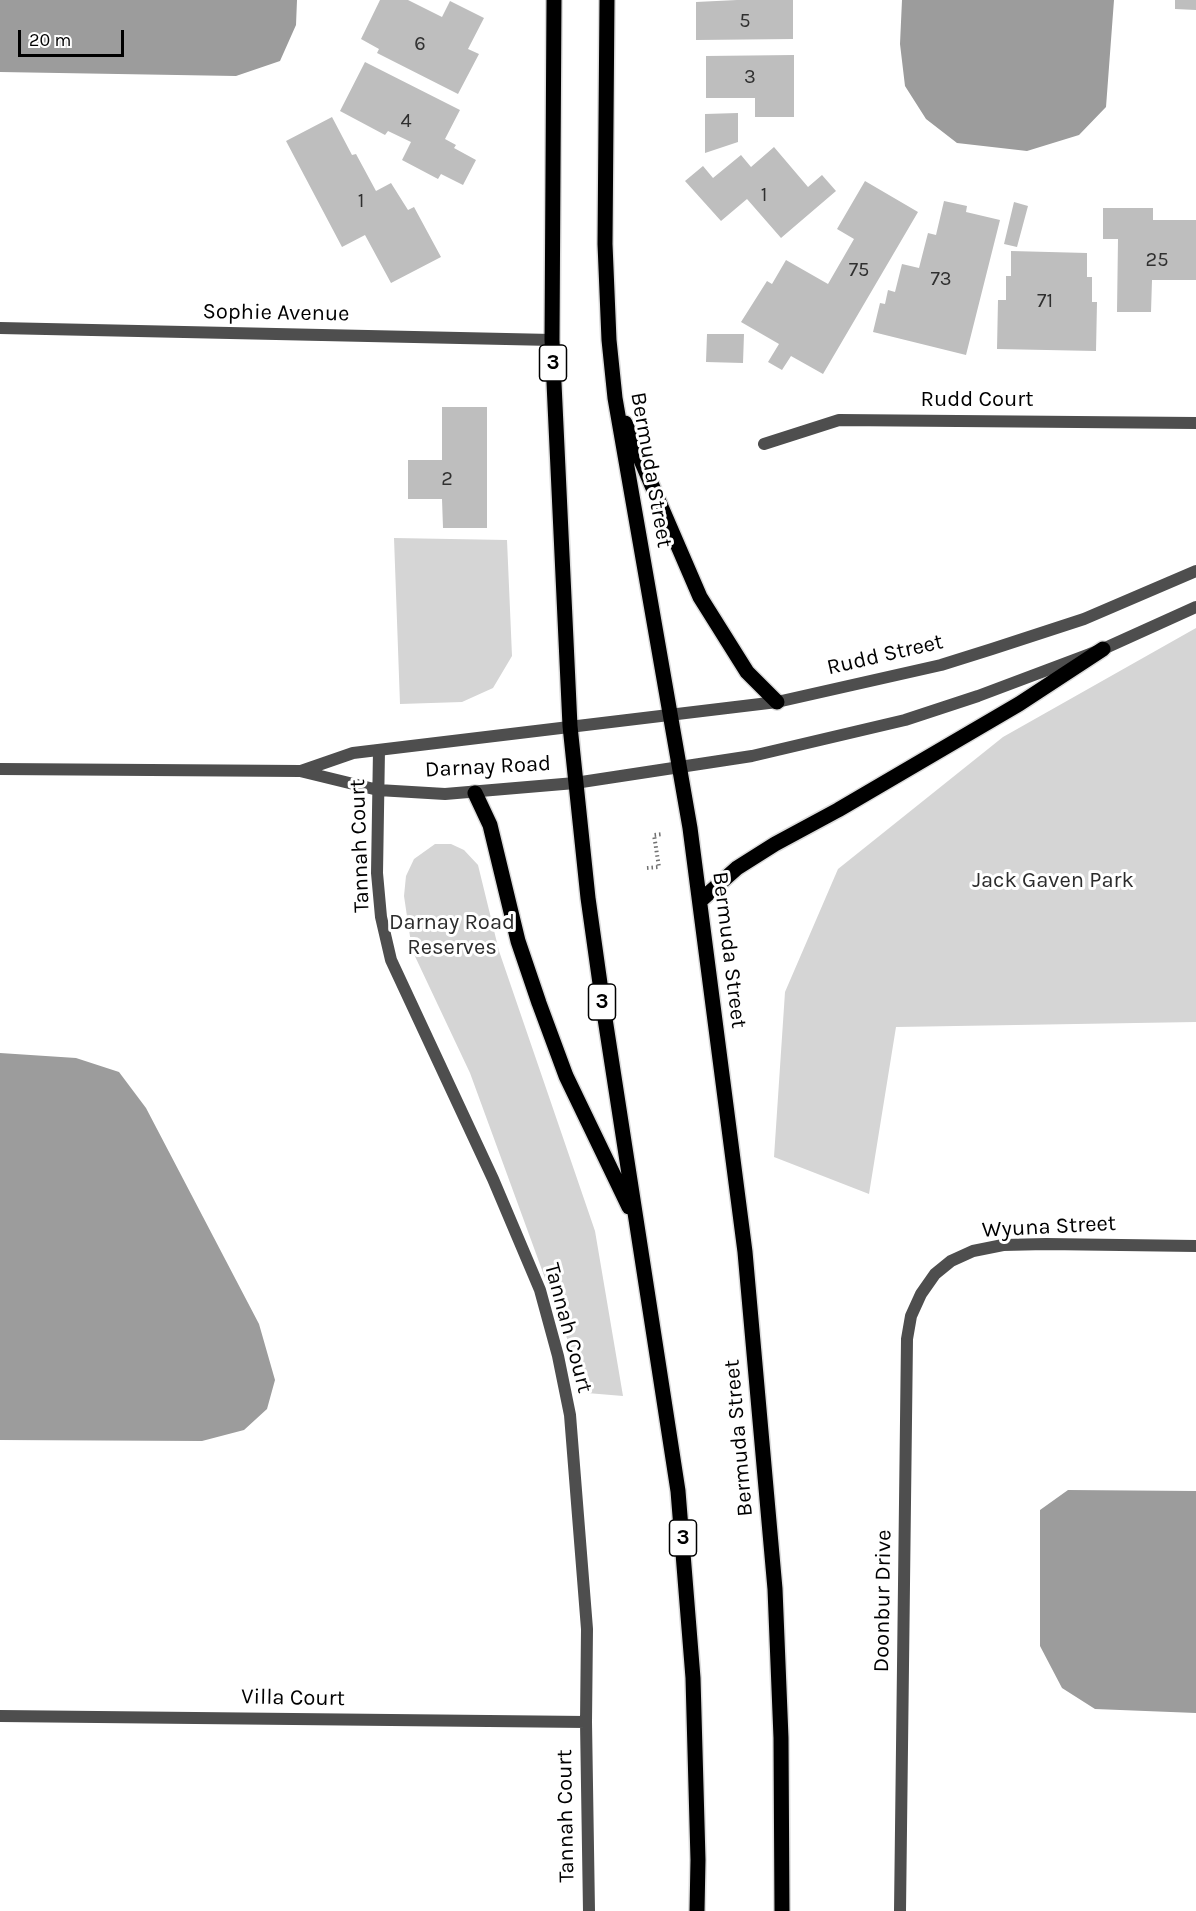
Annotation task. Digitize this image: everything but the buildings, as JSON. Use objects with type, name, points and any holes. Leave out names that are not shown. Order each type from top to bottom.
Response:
[{"type":"main road","name":"3","points":[[554,0],[552,340],[570,726],[589,910],[670,1430],[685,1559],[697,1779],[697,1911]]},
{"type":"main road","name":"Bermuda Street","points":[[607,0],[604,244],[615,398],[680,768],[700,901],[745,1252],[775,1589],[782,1749],[782,1911]]},
{"type":"main road","points":[[615,398],[700,597],[747,672],[777,702]]},
{"type":"main road","points":[[700,901],[737,868],[775,844],[1019,705],[1103,649]]},
{"type":"main road","points":[[475,793],[490,825],[518,941],[562,1065],[636,1220]]},
{"type":"street","name":"Sophie Avenue","points":[[0,328],[552,340]]},
{"type":"street","name":"Rudd Court","points":[[764,444],[839,420],[1195,426]]},
{"type":"street","name":"Rudd Street","points":[[570,726],[672,716],[777,702],[941,665],[1084,619],[1196,572]]},
{"type":"street","points":[[680,768],[775,751],[905,720],[978,696],[1103,649],[1196,607]]},
{"type":"street","name":"Darnay Road","points":[[300,771],[353,753],[570,726]]},
{"type":"street","name":"Tannah Court","points":[[379,750],[377,873],[381,917],[391,960],[494,1179],[536,1280],[558,1356],[570,1415],[587,1629],[589,1911]]},
{"type":"street","name":"Darnay Road","points":[[0,769],[300,771],[378,790],[475,793],[575,783],[680,768]]},
{"type":"street","name":"Wyuna Street","points":[[921,1294],[935,1274],[951,1261],[973,1251],[1003,1245],[1196,1246]]},
{"type":"street","name":"Doonbur Drive","points":[[900,1911],[907,1339],[911,1316],[921,1294]]},
{"type":"street","name":"Villa Court","points":[[0,1716],[586,1722]]},
{"type":"path","points":[[647,868],[658,867],[654,836],[663,834]]},
{"type":"green space","points":[[394,538],[507,540],[512,656],[493,688],[462,702],[400,704]]},
{"type":"green space","name":"Jack Gaven Park","points":[[1196,628],[1196,1022],[896,1027],[869,1194],[774,1157],[785,992],[838,869],[1003,737]]},
{"type":"green space","name":"Darnay Road Reserves","points":[[435,844],[451,844],[464,850],[478,865],[499,951],[595,1231],[623,1396],[587,1393],[470,1073],[412,950],[404,896],[406,876],[414,859]]},
{"type":"shaded area","points":[[0,0],[297,0],[296,25],[280,61],[236,76],[0,72]]},
{"type":"shaded area","points":[[902,0],[1114,0],[1106,107],[1079,135],[1027,151],[957,143],[926,119],[905,86],[900,44]]},
{"type":"shaded area","points":[[0,1053],[76,1058],[119,1072],[146,1108],[259,1324],[275,1380],[267,1409],[244,1430],[202,1441],[0,1440]]},
{"type":"shaded area","points":[[1068,1490],[1196,1491],[1196,1713],[1095,1709],[1062,1688],[1040,1646],[1040,1510]]}]
